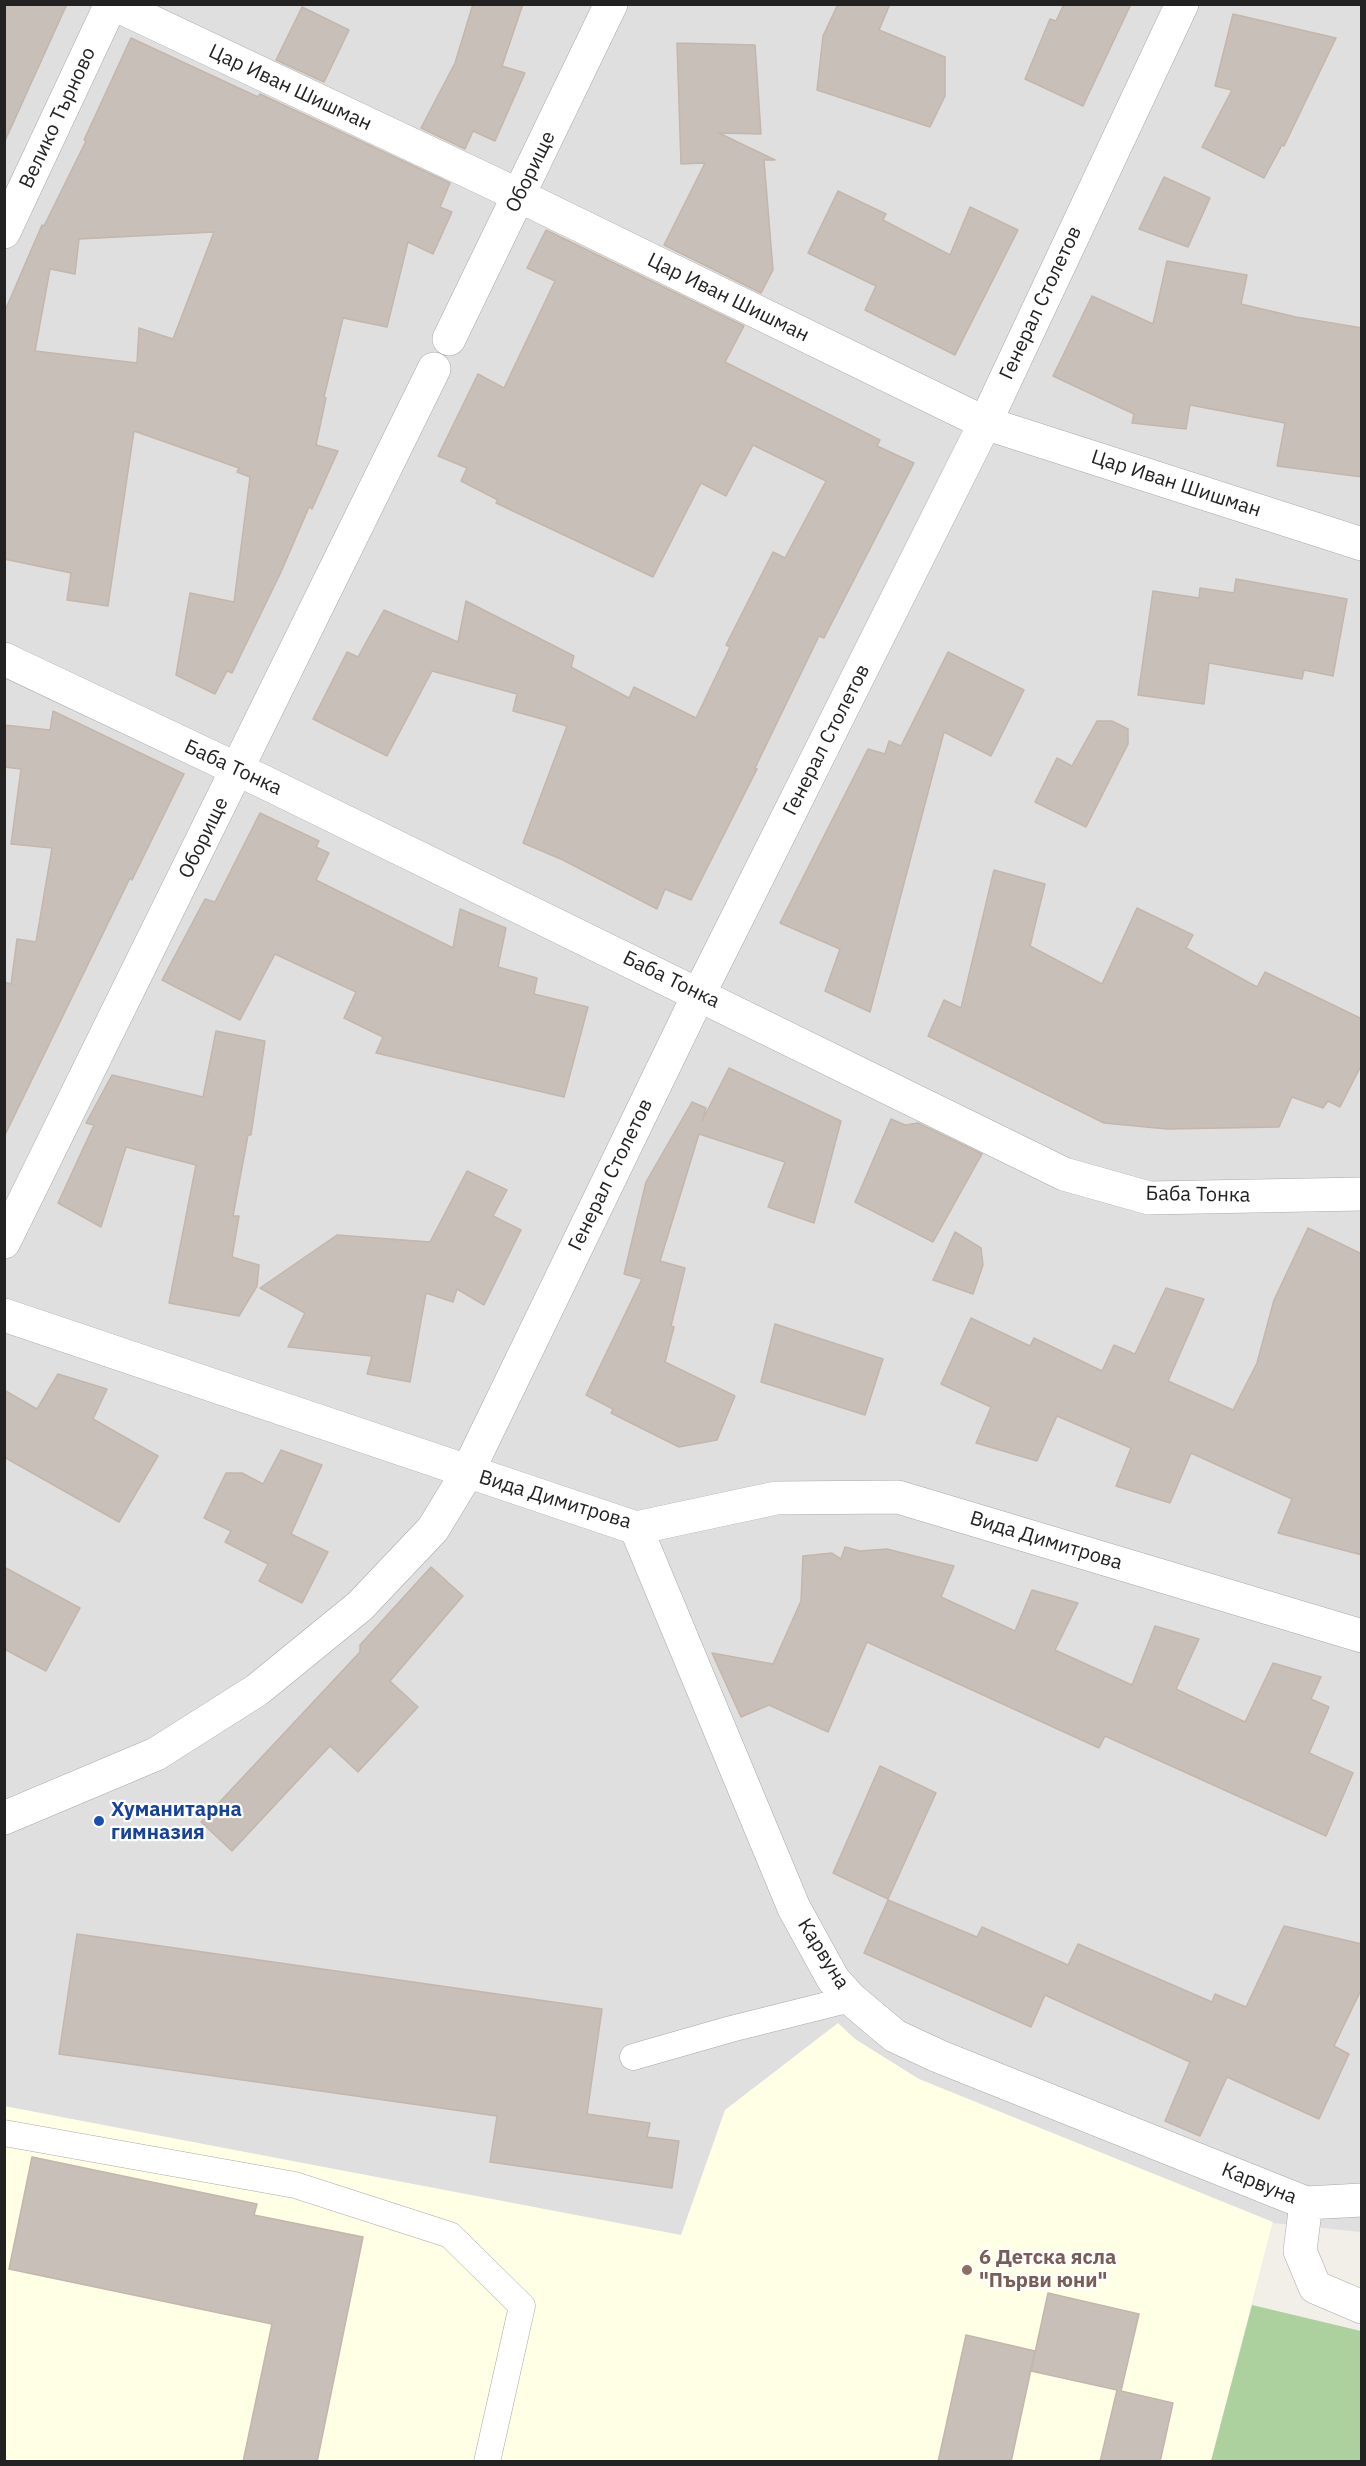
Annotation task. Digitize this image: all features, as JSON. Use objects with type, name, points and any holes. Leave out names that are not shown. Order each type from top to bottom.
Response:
[{"type":"street","name":"Цар Иван Шишман","points":[[112,4],[520,196],[985,423],[1362,544]]},
{"type":"street","name":"Велико Търново","points":[[4,232],[112,4]]},
{"type":"street","name":"Оборище","points":[[449,339],[612,4]]},
{"type":"street","name":"Генерал Столетов","points":[[4,1818],[156,1754],[257,1690],[360,1606],[434,1529],[467,1473],[699,994],[985,423],[1182,4]]},
{"type":"street","name":"Оборище","points":[[4,1242],[434,369]]},
{"type":"street","name":"Баба Тонка","points":[[4,659],[699,994],[1064,1174],[1149,1198],[1362,1194]]},
{"type":"street","name":"Вида Димитрова","points":[[4,1315],[467,1473],[636,1528],[776,1498],[898,1497],[1362,1636]]},
{"type":"street","name":"Карвуна","points":[[636,1528],[794,1908],[833,1979],[851,1999],[895,2036],[938,2056],[1306,2203],[1362,2200]]},
{"type":"street","points":[[1306,2203],[1300,2251],[1315,2287],[1362,2307]]},
{"type":"lane","points":[[633,2057],[731,2029],[851,1999]]},
{"type":"lane","points":[[4,2133],[295,2185],[450,2235],[522,2306],[487,2462]]},
{"type":"shaded area","points":[[5,5],[1361,5],[1361,2232],[1273,2223],[1211,2461],[5,2462]]},
{"type":"shaded area","points":[[838,2023],[855,2039],[919,2079],[1273,2222],[1211,2461],[5,2461],[4,2106],[681,2235],[725,2110]]},
{"type":"green space","points":[[1252,2305],[1361,2331],[1361,2461],[1211,2461]]},
{"type":"building","points":[[4,4],[67,4],[4,143]]},
{"type":"building","points":[[473,4],[523,4],[502,66],[525,73],[495,141],[473,131],[465,149],[421,128],[455,63]]},
{"type":"building","points":[[838,4],[890,4],[879,30],[945,57],[945,96],[930,127],[817,90],[823,36]]},
{"type":"building","points":[[1064,4],[1131,4],[1083,106],[1025,79],[1050,19],[1056,21]]},
{"type":"building","points":[[302,7],[349,30],[324,82],[276,60]]},
{"type":"building","points":[[1233,14],[1336,38],[1284,146],[1282,145],[1264,178],[1202,147],[1232,90],[1215,86]]},
{"type":"building","points":[[131,38],[258,97],[260,94],[450,183],[440,207],[452,212],[433,254],[408,242],[387,327],[343,318],[324,397],[326,398],[316,445],[338,451],[312,509],[309,507],[281,572],[232,673],[227,671],[215,694],[176,675],[190,593],[234,602],[250,477],[237,472],[239,468],[134,431],[108,606],[67,600],[71,573],[4,559],[4,313],[42,225],[44,226],[86,141],[84,140]],"holes":[[[214,232],[173,339],[139,328],[137,363],[35,351],[50,269],[75,274],[79,239]]]},
{"type":"building","points":[[677,43],[755,45],[761,134],[719,133],[775,160],[764,160],[773,270],[761,293],[664,245],[705,163],[681,164]]},
{"type":"building","points":[[1164,177],[1210,198],[1188,247],[1139,229]]},
{"type":"building","points":[[838,191],[886,214],[883,220],[950,255],[970,207],[1018,230],[955,355],[865,310],[876,286],[808,253]]},
{"type":"building","points":[[546,230],[744,326],[725,362],[880,440],[877,446],[914,463],[824,638],[819,636],[755,768],[757,769],[691,900],[665,889],[657,909],[563,860],[523,843],[567,726],[513,711],[517,694],[432,671],[387,756],[313,719],[347,652],[358,657],[384,610],[458,642],[466,601],[574,656],[571,667],[629,698],[634,687],[696,718],[730,647],[726,645],[773,552],[785,558],[826,481],[753,445],[726,496],[701,483],[653,577],[496,503],[498,500],[461,481],[467,468],[438,456],[478,374],[504,388],[555,281],[527,268]]},
{"type":"building","points":[[1167,261],[1247,275],[1241,304],[1296,317],[1362,328],[1362,477],[1277,466],[1285,423],[1190,405],[1186,429],[1132,423],[1134,414],[1053,376],[1092,296],[1153,324]]},
{"type":"building","points":[[1236,579],[1347,599],[1333,676],[1304,670],[1302,679],[1209,663],[1204,704],[1138,695],[1153,591],[1199,598],[1200,588],[1234,593]]},
{"type":"building","points":[[948,652],[1024,690],[991,756],[944,732],[870,1012],[825,991],[840,949],[780,923],[868,749],[885,754],[889,741],[901,746]]},
{"type":"building","points":[[53,711],[184,774],[132,880],[130,878],[4,1137],[4,982],[11,984],[17,939],[36,942],[52,848],[11,844],[21,769],[4,767],[4,725],[50,730]]},
{"type":"building","points":[[1097,721],[1112,721],[1128,729],[1128,744],[1086,827],[1035,802],[1057,758],[1072,766]]},
{"type":"building","points":[[260,813],[319,841],[316,847],[329,853],[316,880],[453,948],[460,909],[506,928],[498,967],[537,978],[534,994],[588,1007],[564,1097],[376,1053],[383,1037],[344,1018],[356,992],[275,954],[240,1020],[162,980],[205,899],[215,902]]},
{"type":"building","points":[[994,870],[1045,884],[1030,946],[1102,984],[1137,908],[1193,935],[1186,948],[1257,987],[1265,972],[1362,1019],[1362,1064],[1340,1107],[1328,1101],[1323,1108],[1292,1097],[1279,1127],[1167,1129],[1104,1123],[928,1036],[944,1000],[961,1008]]},
{"type":"building","points":[[216,1031],[265,1041],[251,1135],[248,1135],[233,1216],[239,1216],[232,1257],[259,1265],[257,1286],[239,1316],[169,1303],[196,1165],[126,1147],[101,1227],[58,1203],[94,1125],[86,1123],[112,1075],[203,1097]]},
{"type":"building","points":[[729,1068],[841,1121],[814,1223],[768,1207],[785,1162],[699,1134],[660,1261],[685,1268],[665,1362],[735,1396],[717,1440],[679,1447],[611,1413],[613,1409],[586,1395],[642,1279],[624,1274],[646,1182],[692,1102],[706,1108],[702,1121]]},
{"type":"building","points":[[891,1119],[905,1125],[918,1123],[982,1154],[933,1242],[855,1202]]},
{"type":"building","points":[[467,1171],[507,1190],[493,1216],[521,1230],[484,1305],[457,1289],[453,1302],[426,1293],[410,1382],[367,1374],[372,1356],[288,1347],[305,1313],[260,1288],[337,1235],[430,1242]]},
{"type":"building","points":[[1308,1228],[1362,1254],[1362,1555],[1278,1533],[1292,1499],[1191,1453],[1170,1503],[1116,1486],[1131,1448],[1057,1416],[1037,1461],[976,1443],[991,1407],[941,1384],[971,1318],[1030,1346],[1034,1338],[1102,1371],[1114,1345],[1135,1354],[1166,1288],[1204,1299],[1168,1381],[1233,1410],[1257,1363],[1274,1300]]},
{"type":"building","points":[[955,1232],[981,1248],[983,1265],[973,1294],[933,1280]]},
{"type":"building","points":[[775,1324],[883,1359],[865,1415],[761,1382]]},
{"type":"building","points":[[58,1374],[107,1389],[93,1419],[158,1456],[119,1522],[4,1457],[4,1390],[37,1409]]},
{"type":"building","points":[[281,1450],[322,1465],[291,1534],[328,1552],[302,1603],[259,1581],[268,1564],[225,1542],[231,1531],[204,1518],[226,1473],[242,1473],[263,1484]]},
{"type":"building","points":[[845,1547],[860,1551],[887,1549],[954,1566],[941,1597],[1015,1631],[1032,1590],[1078,1603],[1055,1650],[1132,1685],[1155,1626],[1199,1639],[1176,1689],[1245,1722],[1273,1663],[1321,1677],[1311,1699],[1329,1707],[1309,1753],[1353,1773],[1326,1836],[1105,1736],[1099,1748],[867,1642],[828,1732],[769,1705],[741,1717],[712,1653],[773,1664],[801,1601],[803,1556],[832,1553],[841,1559]]},
{"type":"building","points":[[4,1567],[80,1608],[46,1671],[4,1649]]},
{"type":"building","points":[[431,1567],[463,1596],[390,1681],[418,1707],[358,1772],[330,1746],[232,1851],[201,1822],[360,1652],[360,1645]]},
{"type":"building","points":[[880,1766],[936,1793],[888,1899],[833,1873]]},
{"type":"building","points":[[888,1900],[977,1937],[982,1927],[1068,1965],[1078,1944],[1212,2002],[1215,1994],[1246,2007],[1284,1926],[1362,1944],[1362,1988],[1334,2046],[1349,2054],[1319,2119],[1227,2077],[1200,2136],[1165,2121],[1190,2062],[1045,1995],[1031,2027],[864,1953]]},
{"type":"building","points":[[77,1934],[602,2009],[587,2114],[650,2123],[647,2137],[679,2141],[672,2188],[490,2162],[497,2116],[59,2054]]},
{"type":"building","points":[[32,2157],[257,2204],[254,2215],[363,2237],[317,2462],[243,2462],[272,2324],[9,2269]]},
{"type":"building","points":[[1048,2293],[1139,2314],[1121,2391],[1173,2403],[1160,2462],[1100,2462],[1117,2390],[1031,2371]]},
{"type":"building","points":[[966,2335],[1035,2351],[1011,2462],[938,2462]]},
{"type":"place","name":"Хуманитарна гимназия","points":[[99,1821]]},
{"type":"place","name":"6 Детска ясла \"Първи юни\"","points":[[967,2270]]}]
